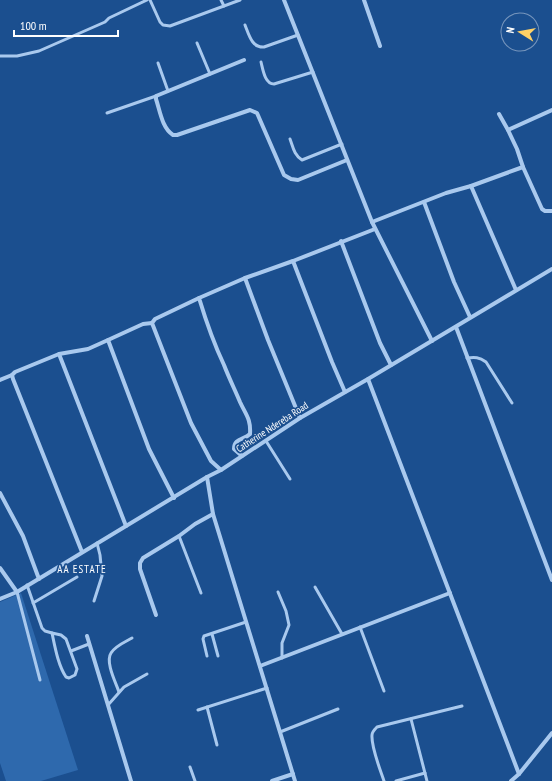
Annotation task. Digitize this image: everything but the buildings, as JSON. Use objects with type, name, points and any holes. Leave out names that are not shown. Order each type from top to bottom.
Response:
[{"type":"street","points":[[284,0],[372,222],[432,341]]},
{"type":"street","points":[[364,0],[380,46]]},
{"type":"street","points":[[244,60],[156,96],[165,127],[173,135],[250,110],[257,113],[284,175],[291,180],[298,180],[347,160]]},
{"type":"street","points":[[508,130],[551,110],[552,116]]},
{"type":"street","points":[[499,114],[517,149],[523,167],[542,209],[545,212],[552,212]]},
{"type":"street","points":[[372,222],[523,167]]},
{"type":"street","points":[[471,186],[516,290]]},
{"type":"street","points":[[424,202],[454,282],[470,317]]},
{"type":"street","points":[[0,380],[12,375],[20,369],[59,354],[88,349],[143,324],[152,323],[155,319],[245,278],[293,261],[375,228]]},
{"type":"street","points":[[341,242],[380,343],[391,365]]},
{"type":"street","points":[[293,261],[326,348],[345,392]]},
{"type":"street","name":"Catherine Ndereba Road","points":[[0,599],[17,592],[221,470],[300,418],[456,327],[552,268]]},
{"type":"street","points":[[245,278],[268,340],[300,418]]},
{"type":"street","points":[[199,298],[223,365],[242,405],[248,414],[251,427],[250,434],[238,440],[234,446],[234,449],[242,456]]},
{"type":"street","points":[[152,323],[191,423],[211,461],[221,470]]},
{"type":"street","points":[[456,327],[552,580]]},
{"type":"street","points":[[108,340],[149,449],[174,498]]},
{"type":"street","points":[[59,354],[126,526]]},
{"type":"street","points":[[12,375],[82,552]]},
{"type":"street","points":[[368,379],[519,774]]},
{"type":"street","points":[[208,477],[213,514],[295,781]]},
{"type":"street","points":[[0,493],[23,536],[39,579]]},
{"type":"street","points":[[156,615],[140,569],[140,563],[143,558],[213,514]]},
{"type":"street","points":[[0,568],[17,592]]},
{"type":"street","points":[[260,666],[450,593]]},
{"type":"street","points":[[87,636],[131,781]]},
{"type":"street","points":[[511,781],[519,774],[552,733]]},
{"type":"street","points":[[272,781],[293,774]]},
{"type":"lane","points":[[0,54],[17,56],[39,51],[106,22],[109,18],[147,0]]},
{"type":"lane","points":[[150,0],[160,22],[163,25],[170,26],[240,0]]},
{"type":"lane","points":[[221,0],[224,6]]},
{"type":"lane","points":[[245,25],[252,41],[260,48],[298,35]]},
{"type":"lane","points":[[197,43],[210,74]]},
{"type":"lane","points":[[261,62],[267,81],[270,84],[313,72]]},
{"type":"lane","points":[[158,63],[168,91]]},
{"type":"lane","points":[[107,113],[156,96]]},
{"type":"lane","points":[[290,139],[298,158],[302,160],[342,144]]},
{"type":"lane","points":[[467,358],[480,358],[486,362],[512,403]]},
{"type":"lane","points":[[266,441],[290,479]]},
{"type":"lane","points":[[179,536],[201,593]]},
{"type":"lane","points":[[94,601],[102,576],[97,543]]},
{"type":"lane","points":[[33,603],[77,577]]},
{"type":"lane","points":[[27,585],[42,628],[45,631],[64,636],[66,639],[77,669],[75,676],[69,678],[64,674],[57,655],[52,633]]},
{"type":"lane","points":[[315,587],[342,634]]},
{"type":"lane","points":[[17,592],[40,680]]},
{"type":"lane","points":[[278,592],[286,611],[289,625],[282,643],[282,658]]},
{"type":"lane","points":[[207,656],[203,638],[246,622]]},
{"type":"lane","points":[[360,627],[384,691]]},
{"type":"lane","points":[[212,634],[218,656]]},
{"type":"lane","points":[[119,692],[109,659],[110,653],[115,648],[132,638]]},
{"type":"lane","points":[[71,650],[89,644]]},
{"type":"lane","points":[[108,705],[119,692],[129,684],[147,674]]},
{"type":"lane","points":[[198,710],[267,688]]},
{"type":"lane","points":[[384,781],[375,753],[372,736],[377,727],[462,706]]},
{"type":"lane","points":[[207,707],[217,745]]},
{"type":"lane","points":[[280,732],[338,709]]},
{"type":"lane","points":[[411,719],[427,781]]},
{"type":"lane","points":[[190,767],[194,781]]},
{"type":"lane","points":[[396,781],[425,773]]},
{"type":"shaded area","points":[[21,593],[78,770],[41,781],[6,781],[0,763],[0,602]]},
{"type":"district","name":"AA ESTATE","points":[[82,569]]}]
